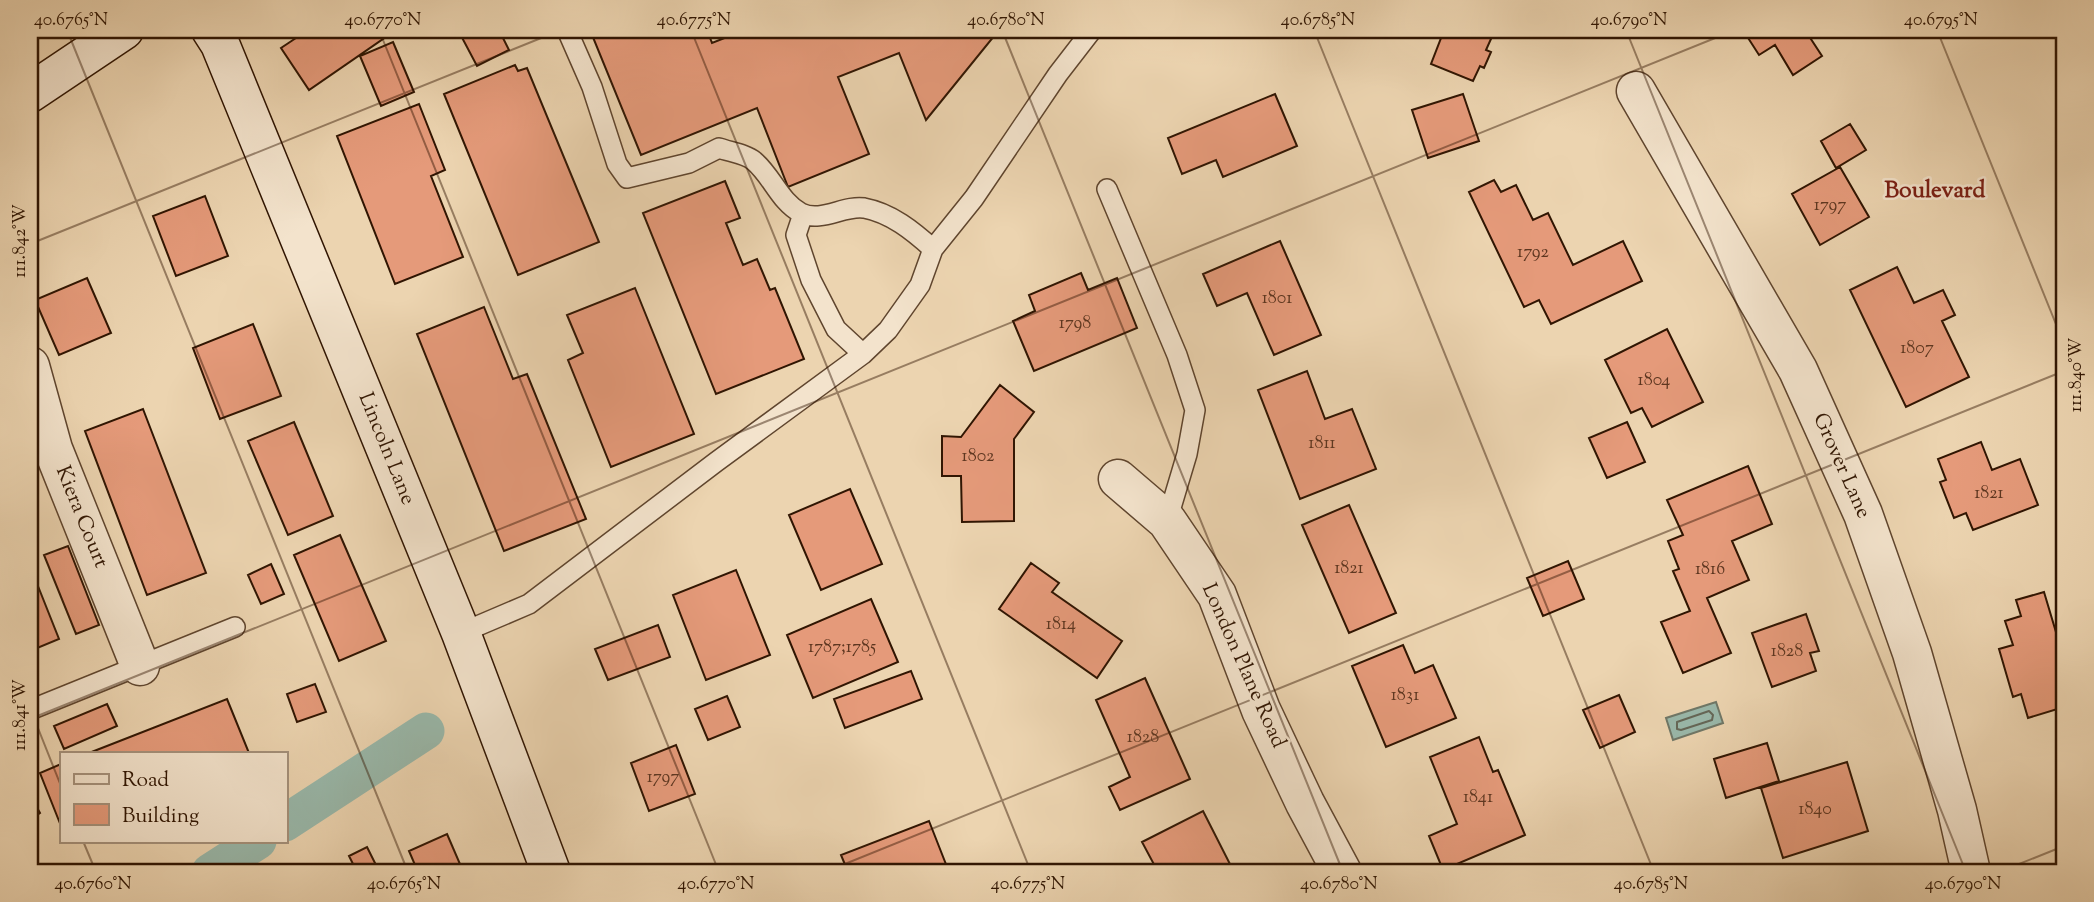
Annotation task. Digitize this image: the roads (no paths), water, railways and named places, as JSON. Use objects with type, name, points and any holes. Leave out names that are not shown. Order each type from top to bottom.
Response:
[{"type":"street","points":[[30,93],[124,30]]},
{"type":"street","name":"Lincoln Lane","points":[[211,30],[220,44],[461,633],[551,872]]},
{"type":"street","name":"Grover Lane","points":[[1636,91],[1798,370],[1863,514],[1912,653],[1957,810],[1971,872]]},
{"type":"street","name":"Kiera Court","points":[[30,366],[53,449],[140,666]]},
{"type":"street","name":"London Plane Road","points":[[1118,479],[1167,521],[1216,595],[1261,710],[1305,803],[1342,872]]},
{"type":"lane","points":[[567,30],[592,87],[617,164],[627,178],[689,163],[719,148],[752,159],[773,181],[786,201],[803,214],[825,215],[863,208],[905,225],[933,248]]},
{"type":"lane","points":[[461,633],[529,604],[863,354],[888,330],[920,285],[933,248],[974,198],[1058,74],[1092,30]]},
{"type":"lane","points":[[1107,189],[1177,355],[1195,410],[1187,454],[1167,521]]},
{"type":"lane","points":[[803,214],[796,235],[811,280],[836,329],[863,354]]},
{"type":"lane","points":[[30,710],[235,627]]},
{"type":"water","points":[[1716,702],[1723,723],[1673,740],[1666,718]]},
{"type":"waterway","points":[[287,822],[426,731]]},
{"type":"waterway","points":[[210,872],[256,842]]},
{"type":"district","name":"Boulevard","points":[[1935,191]]}]
